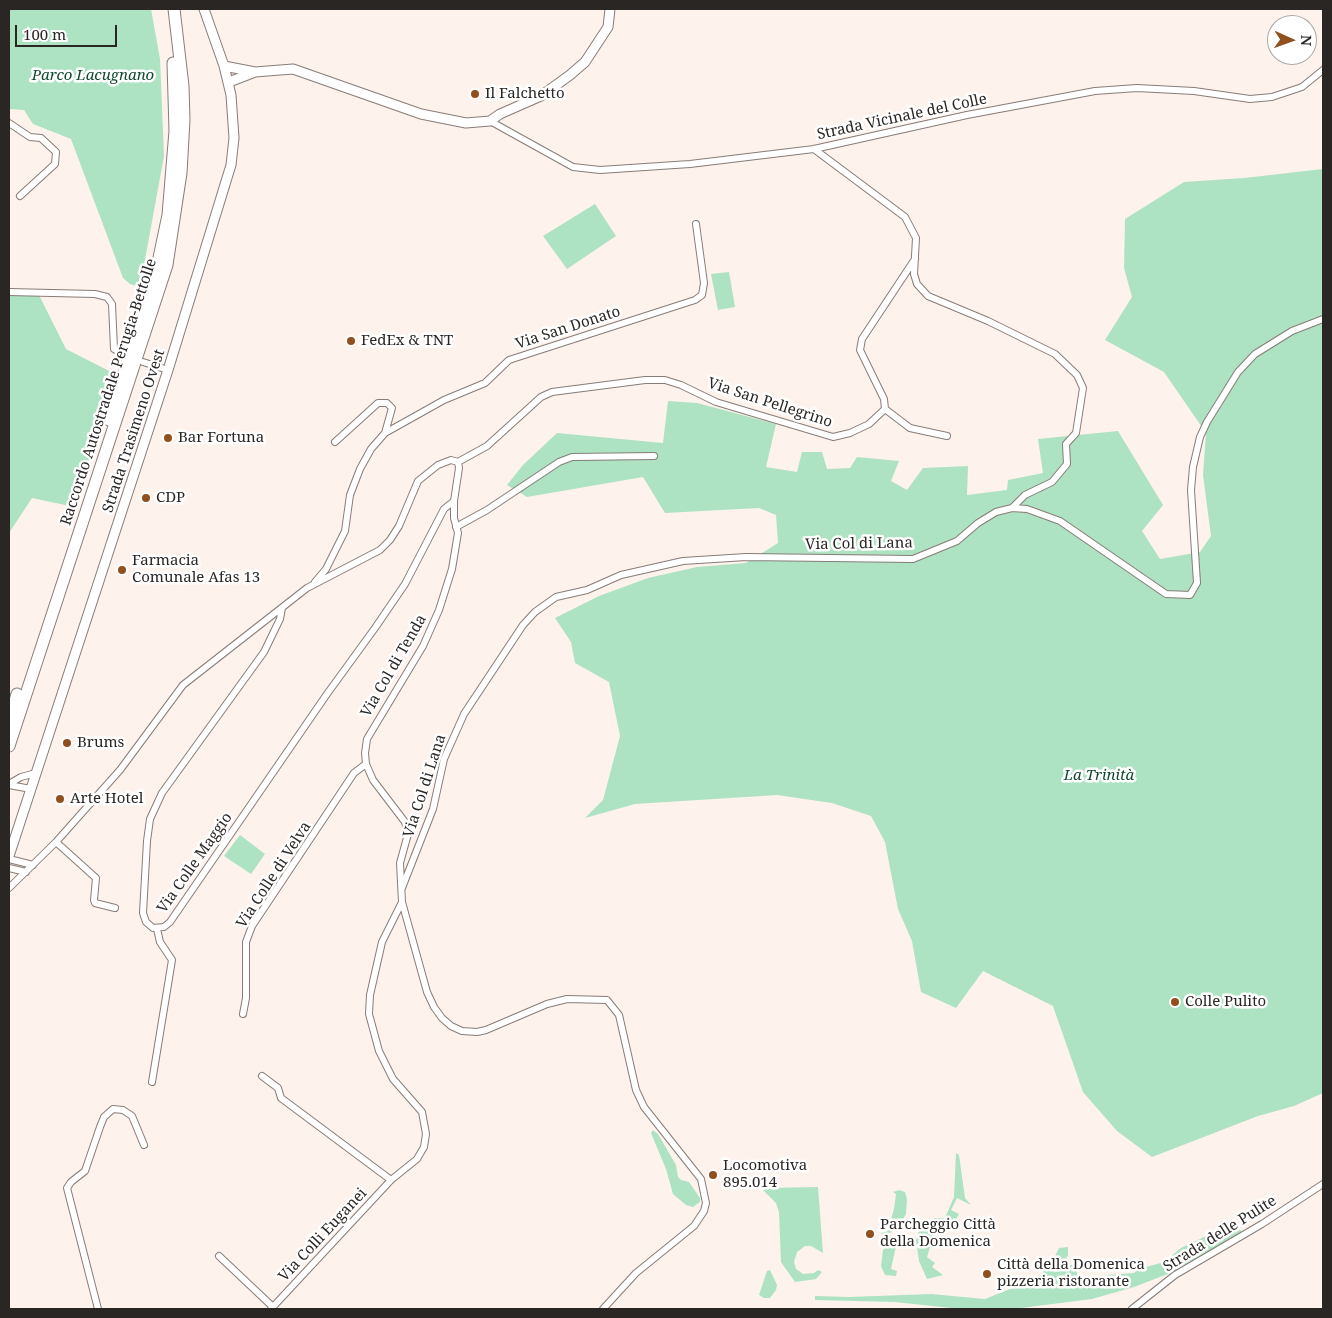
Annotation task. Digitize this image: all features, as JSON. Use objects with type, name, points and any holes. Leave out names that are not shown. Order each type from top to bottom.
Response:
[{"type":"highway","points":[[9,720],[156,272],[168,215],[175,130],[174,68],[166,9]]},
{"type":"highway","name":"Raccordo Autostradale Perugia-Bettolle","points":[[9,746],[167,265],[181,173],[184,120],[183,86],[174,9]]},
{"type":"main road","name":"Strada Trasimeno Ovest","points":[[9,858],[168,370],[231,165],[234,116],[229,82],[204,9]]},
{"type":"main road","points":[[229,82],[254,72],[293,68],[421,114],[466,123],[490,121],[500,114],[541,96],[580,66],[600,42],[608,27],[610,9]]},
{"type":"main road","points":[[224,66],[254,72]]},
{"type":"street","name":"Strada Vicinale del Colle","points":[[490,121],[573,166],[600,170],[690,164],[814,149],[967,114],[1095,92],[1137,88],[1194,91],[1250,99],[1272,97],[1302,87],[1323,70]]},
{"type":"street","points":[[9,123],[30,137],[41,138],[56,152],[55,164],[20,196]]},
{"type":"street","points":[[814,149],[905,218],[916,238],[914,274],[917,284],[928,296],[988,321],[1055,354],[1077,375],[1083,388],[1076,433],[1066,444],[1067,464],[1052,482],[1025,495],[1012,508]]},
{"type":"street","name":"Via San Donato","points":[[314,584],[326,568],[345,531],[350,495],[360,469],[371,449],[385,433],[444,400],[485,384],[510,360],[695,300],[702,295],[704,283],[696,224]]},
{"type":"street","points":[[915,259],[862,338],[860,350],[884,399],[885,409],[910,428],[947,436]]},
{"type":"street","points":[[9,292],[95,294],[108,297],[112,304],[114,349],[122,354]]},
{"type":"street","points":[[1012,508],[1027,509],[1060,521],[1166,594],[1190,595],[1197,583],[1191,490],[1200,437],[1207,422],[1238,372],[1255,354],[1292,331],[1323,319]]},
{"type":"street","points":[[143,362],[168,370]]},
{"type":"street","name":"Via San Pellegrino","points":[[458,462],[487,446],[540,397],[552,392],[664,380],[681,384],[716,402],[833,437],[850,433],[869,424],[885,409]]},
{"type":"street","name":"Via San Donato","points":[[335,442],[378,403],[387,403],[392,408],[385,433]]},
{"type":"street","points":[[456,526],[487,510],[559,462],[572,457],[654,456]]},
{"type":"street","points":[[9,888],[56,842],[120,770],[183,685],[314,584],[380,550],[390,540],[399,526],[418,481],[438,465],[451,460],[458,462]]},
{"type":"street","name":"Via Col di Tenda","points":[[458,462],[460,468],[454,501],[456,551],[439,610],[423,646],[367,739],[366,764],[373,780],[405,822],[408,834],[400,863],[402,902],[427,992],[434,1007],[451,1026],[462,1031],[486,1030],[547,1004],[567,999],[607,1000],[620,1015],[636,1090],[644,1107],[702,1179],[706,1197],[704,1211],[694,1226],[636,1273],[603,1309]]},
{"type":"street","name":"Via Colle Maggio","points":[[282,608],[280,619],[264,652],[162,793],[148,828],[143,913],[146,922],[157,929],[170,922],[327,694],[375,628],[405,584],[444,509],[454,501]]},
{"type":"street","name":"Via Col di Lana","points":[[401,891],[433,809],[444,759],[464,714],[523,625],[536,612],[556,597],[587,590],[621,575],[683,561],[746,557],[913,559],[957,541],[978,523],[996,512],[1012,508]]},
{"type":"street","name":"Via Colle di Velva","points":[[243,1014],[246,998],[246,942],[252,926],[354,772],[366,764]]},
{"type":"street","points":[[9,785],[21,777],[36,773]]},
{"type":"street","points":[[9,785],[31,789]]},
{"type":"street","points":[[56,842],[96,878],[94,900],[96,903],[116,908]]},
{"type":"street","points":[[9,858],[33,865]]},
{"type":"street","points":[[9,868],[26,872]]},
{"type":"street","name":"Via Colli Euganei","points":[[219,1256],[272,1308],[391,1180],[417,1159],[424,1147],[426,1134],[422,1112],[393,1079],[379,1051],[370,1014],[370,995],[382,942],[402,902]]},
{"type":"street","points":[[152,1082],[172,960],[160,942],[157,929]]},
{"type":"street","points":[[262,1076],[278,1088],[281,1098],[391,1180]]},
{"type":"street","points":[[98,1309],[67,1188],[71,1182],[85,1171],[104,1117],[113,1109],[123,1110],[132,1116],[144,1145]]},
{"type":"street","name":"Strada delle Pulite","points":[[1132,1309],[1175,1275],[1262,1224],[1323,1184]]},
{"type":"green space","name":"Parco Lacugnano","points":[[9,9],[151,9],[160,59],[164,156],[140,287],[130,284],[123,278],[71,139],[33,124],[24,110],[9,109]]},
{"type":"green space","name":"La Trinità","points":[[1323,169],[1323,1093],[1294,1106],[1258,1116],[1152,1157],[1117,1131],[1083,1092],[1053,1006],[983,971],[956,1008],[921,992],[912,941],[898,909],[885,842],[871,816],[832,803],[777,795],[635,804],[585,818],[603,800],[620,736],[609,682],[575,663],[571,642],[555,618],[599,596],[648,578],[697,567],[746,563],[778,543],[776,515],[759,508],[665,513],[643,477],[527,497],[507,485],[523,465],[557,433],[663,443],[668,401],[697,403],[776,424],[766,467],[797,472],[802,452],[822,452],[827,469],[850,468],[857,457],[899,461],[891,481],[907,490],[923,468],[968,466],[967,495],[1007,490],[1008,480],[1043,473],[1038,439],[1118,431],[1163,505],[1142,531],[1160,559],[1200,552],[1211,536],[1203,475],[1206,433],[1164,372],[1105,340],[1132,297],[1124,268],[1125,219],[1184,182],[1244,178]]},
{"type":"green space","points":[[595,204],[616,236],[567,269],[543,236]]},
{"type":"green space","points":[[729,272],[735,307],[718,310],[711,274]]},
{"type":"green space","points":[[9,291],[38,293],[66,349],[115,374],[75,507],[32,498],[9,533]]},
{"type":"green space","points":[[240,835],[265,854],[251,874],[224,856]]},
{"type":"green space","points":[[653,1130],[658,1134],[676,1165],[678,1177],[689,1182],[700,1198],[700,1202],[693,1207],[686,1205],[673,1194],[666,1169],[651,1133]]},
{"type":"green space","points":[[956,1153],[959,1155],[965,1198],[971,1205],[957,1198],[951,1210],[959,1214],[952,1226],[947,1222],[933,1237],[927,1257],[935,1263],[932,1267],[943,1275],[927,1279],[919,1261],[916,1240],[920,1228],[934,1218],[945,1218],[954,1197]]},
{"type":"green space","points":[[818,1187],[823,1253],[811,1246],[805,1246],[797,1252],[794,1262],[796,1269],[803,1274],[814,1273],[818,1270],[822,1272],[816,1279],[795,1282],[781,1262],[779,1212],[776,1203],[763,1190],[768,1188]]},
{"type":"green space","points":[[899,1190],[905,1192],[907,1199],[906,1214],[897,1229],[884,1236],[881,1233],[888,1231],[894,1209],[896,1194],[893,1192]]},
{"type":"green space","points":[[1231,1224],[1243,1232],[1173,1272],[1134,1287],[1092,1299],[1013,1309],[951,1308],[895,1302],[815,1300],[815,1296],[849,1297],[931,1294],[985,1299],[1042,1276],[1044,1267],[1051,1264],[1059,1248],[1068,1247],[1068,1255],[1064,1262],[1066,1265],[1076,1265],[1077,1274],[1075,1282],[1071,1285],[1073,1289],[1083,1280],[1097,1281],[1107,1275],[1134,1273],[1139,1269],[1164,1262],[1181,1248]]},
{"type":"green space","points":[[893,1241],[897,1242],[891,1269],[897,1271],[896,1276],[885,1275],[881,1266],[883,1250]]},
{"type":"green space","points":[[770,1270],[777,1285],[776,1290],[770,1298],[764,1298],[759,1295],[767,1271]]},
{"type":"place","name":"Il Falchetto","points":[[475,94]]},
{"type":"place","name":"FedEx & TNT","points":[[351,341]]},
{"type":"place","name":"Bar Fortuna","points":[[168,438]]},
{"type":"place","name":"CDP","points":[[146,498]]},
{"type":"place","name":"Farmacia Comunale Afas 13","points":[[122,570]]},
{"type":"place","name":"Brums","points":[[67,743]]},
{"type":"place","name":"Arte Hotel","points":[[60,799]]},
{"type":"place","name":"Colle Pulito","points":[[1175,1002]]},
{"type":"place","name":"Locomotiva 895.014","points":[[713,1175]]},
{"type":"place","name":"Parcheggio Città della Domenica","points":[[870,1234]]},
{"type":"place","name":"Città della Domenica pizzeria ristorante","points":[[987,1274]]}]
